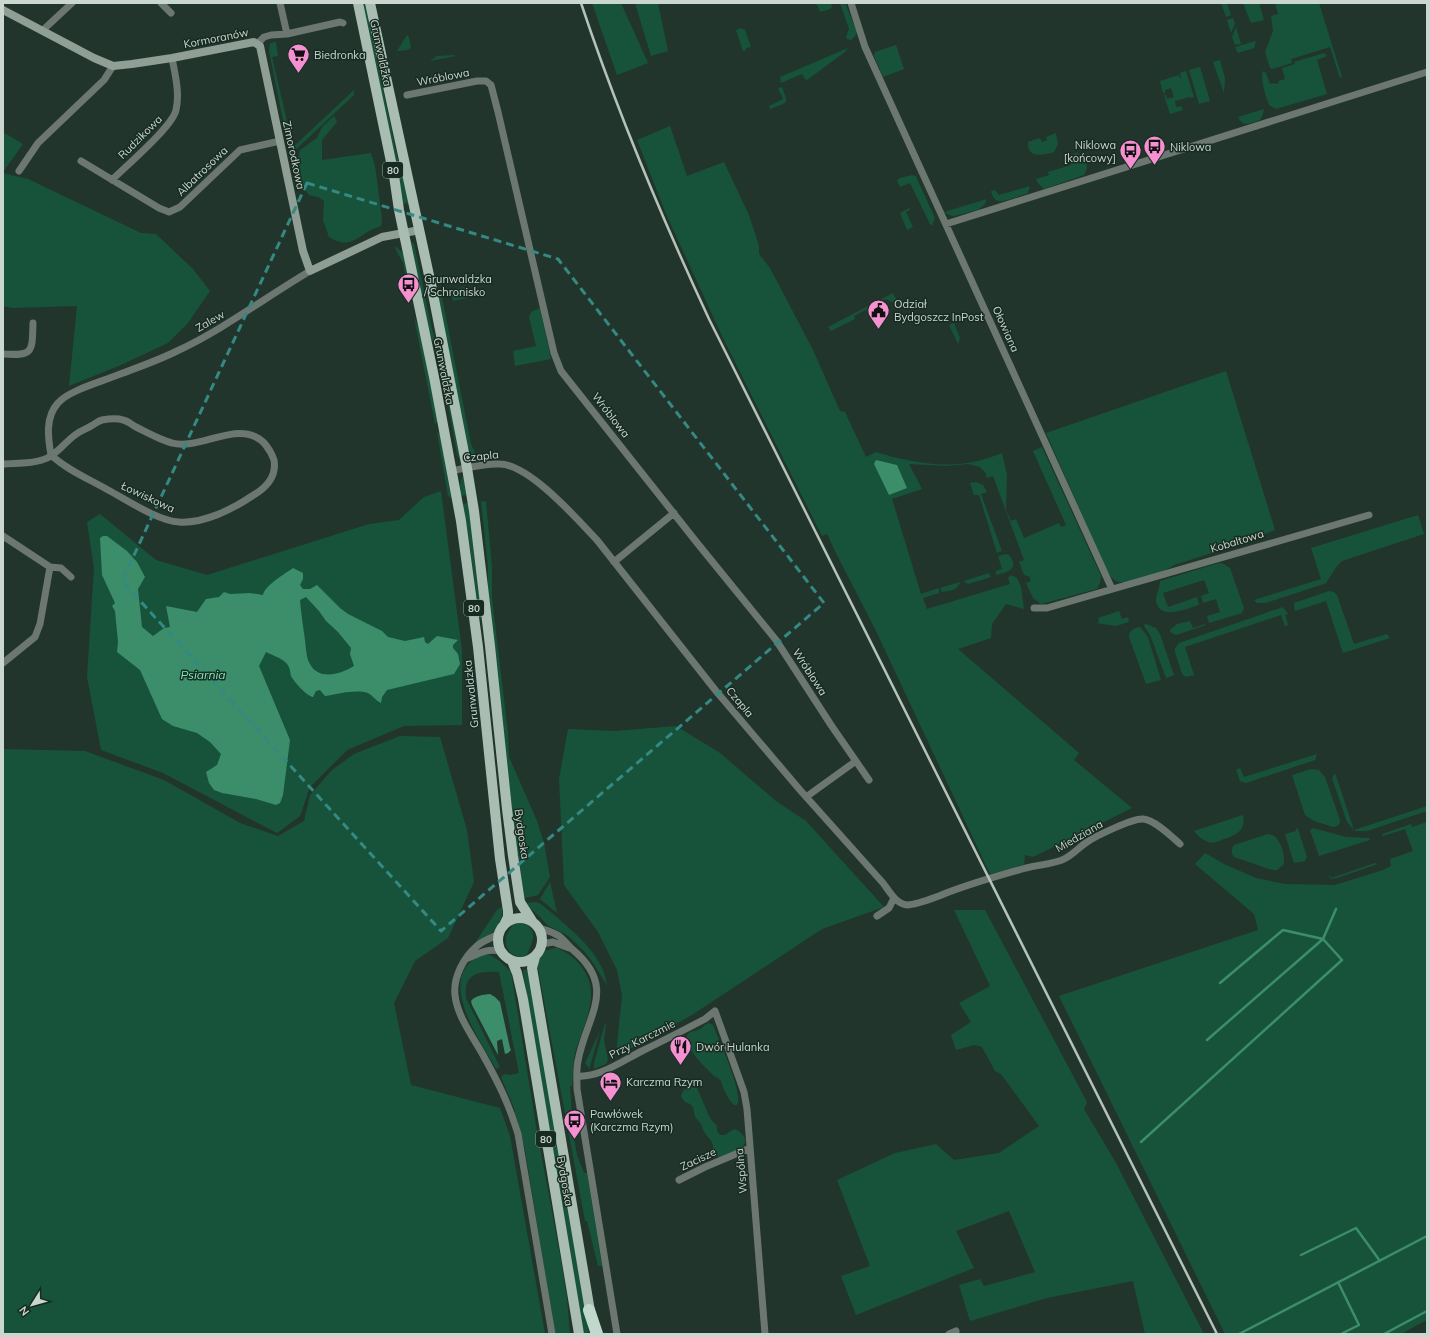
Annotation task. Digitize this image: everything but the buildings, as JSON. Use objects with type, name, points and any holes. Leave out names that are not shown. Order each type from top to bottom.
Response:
[{"type":"highway","points":[[589,1310],[596,1334]]},
{"type":"main road","name":"Grunwaldzka","points":[[358,3],[461,521],[470,583],[489,746],[500,859],[508,911],[508,917],[505,923]]},
{"type":"main road","name":"Grunwaldzka","points":[[370,3],[420,230],[449,370],[467,468],[474,511],[501,746]]},
{"type":"main road","name":"Bydgoska","points":[[501,746],[507,809],[520,902],[535,925]]},
{"type":"main road","points":[[505,923],[518,918],[525,918],[535,925]]},
{"type":"main road","name":"80","points":[[498,934],[505,923]]},
{"type":"main road","name":"80","points":[[535,925],[542,938],[540,951],[535,957]]},
{"type":"main road","points":[[498,934],[498,946],[503,956],[512,961],[524,962],[535,957]]},
{"type":"main road","name":"Bydgoska","points":[[535,957],[532,968],[589,1310]]},
{"type":"main road","name":"Bydgoska","points":[[512,961],[517,973],[523,999],[579,1334]]},
{"type":"main road","name":"80","points":[[589,1310],[593,1334]]},
{"type":"street","points":[[43,30],[72,3]]},
{"type":"street","points":[[161,3],[170,13]]},
{"type":"street","points":[[280,3],[287,34]]},
{"type":"street","name":"Ołowiana","points":[[851,3],[865,47],[1112,589]]},
{"type":"street","name":"Kormoranów","points":[[3,10],[94,58],[113,66],[172,58],[232,45],[254,42],[258,43],[264,37],[271,35],[287,34],[340,22],[343,23]]},
{"type":"street","name":"Zimorodkowa","points":[[258,43],[260,46],[303,251],[310,270]]},
{"type":"street","name":"Rudzikowa","points":[[112,180],[173,119],[177,104],[177,92],[172,58]]},
{"type":"street","points":[[19,171],[38,143],[104,80],[113,66]]},
{"type":"street","points":[[946,224],[1427,72]]},
{"type":"street","name":"Wróblowa","points":[[406,95],[477,81],[486,81],[491,85],[504,135],[554,353],[561,370],[776,640],[869,780]]},
{"type":"street","name":"Albatrosowa","points":[[81,161],[158,208],[169,212],[180,207],[240,150],[280,141]]},
{"type":"street","name":"Zalew","points":[[51,456],[48,424],[50,415],[58,402],[80,389],[177,352],[231,321],[310,270],[371,241],[420,230]]},
{"type":"street","points":[[3,354],[18,355],[27,353],[30,350],[32,344],[32,323]]},
{"type":"street","name":"Łowiskowa","points":[[3,464],[43,460],[58,452],[75,435],[100,421],[111,419],[123,420],[150,434],[172,443],[184,445],[197,444],[218,436],[240,434],[249,435],[257,438],[269,449],[273,456],[274,468],[268,483],[264,488],[251,497],[217,514],[193,522],[178,522],[161,517],[136,505],[71,470],[51,456]]},
{"type":"street","name":"Czapla","points":[[451,471],[500,464],[514,467],[528,475],[575,517],[597,540],[716,691],[806,797],[883,883],[894,898]]},
{"type":"street","points":[[614,562],[674,513]]},
{"type":"street","name":"Kobaltowa","points":[[1112,589],[1369,515]]},
{"type":"street","points":[[3,536],[50,567],[61,568],[71,577]]},
{"type":"street","points":[[3,663],[35,637],[40,624],[50,567]]},
{"type":"street","points":[[1034,608],[1047,608],[1112,589]]},
{"type":"street","points":[[806,797],[856,761]]},
{"type":"street","name":"Miedziana","points":[[894,898],[904,904],[910,905],[968,884],[1028,867],[1062,860],[1074,853],[1087,842],[1138,819],[1147,820],[1154,824],[1180,844]]},
{"type":"street","points":[[877,916],[889,908],[894,898]]},
{"type":"street","points":[[535,925],[558,935],[585,961],[594,975],[596,989],[594,1012],[578,1061],[576,1076],[617,1334]]},
{"type":"street","points":[[498,934],[478,945],[466,959],[457,976],[455,994],[464,1021],[504,1093],[512,1112],[518,1134],[552,1334]]},
{"type":"street","points":[[542,944],[553,942],[572,949]]},
{"type":"street","points":[[466,959],[490,950],[500,951]]},
{"type":"street","name":"Przy Karczmie","points":[[576,1076],[585,1077],[610,1068],[705,1019],[715,1011]]},
{"type":"street","name":"Wspólna","points":[[715,1011],[744,1092],[750,1148],[764,1334]]},
{"type":"street","name":"Zacisze","points":[[679,1180],[750,1148]]},
{"type":"highlighted area","points":[[307,183],[558,259],[824,603],[441,931],[122,581]]},
{"type":"shaded area","points":[[362,3],[365,3],[395,147],[409,203],[403,204]]},
{"type":"shaded area","points":[[592,3],[621,3],[648,63],[617,75]]},
{"type":"shaded area","points":[[635,3],[658,3],[668,51],[651,56]]},
{"type":"shaded area","points":[[815,3],[831,3],[832,7],[820,12],[817,4],[816,6]]},
{"type":"shaded area","points":[[840,3],[845,3],[857,32],[851,40],[847,39],[846,37],[849,29]]},
{"type":"shaded area","points":[[1221,3],[1227,3],[1231,15],[1226,17]]},
{"type":"shaded area","points":[[1243,3],[1259,3],[1264,20],[1251,23]]},
{"type":"shaded area","points":[[1275,3],[1319,3],[1342,77],[1340,78],[1330,47],[1291,59],[1292,63],[1272,69],[1270,68],[1265,52],[1273,31],[1271,16],[1278,14]]},
{"type":"shaded area","points":[[1233,18],[1235,24],[1231,33],[1227,20]]},
{"type":"shaded area","points":[[1236,27],[1241,44],[1235,45],[1232,37]]},
{"type":"shaded area","points":[[741,28],[745,30],[751,47],[746,48],[746,50],[743,51],[736,30]]},
{"type":"shaded area","points":[[407,35],[409,37],[411,48],[397,51]]},
{"type":"shaded area","points":[[1256,41],[1254,48],[1238,53],[1235,47]]},
{"type":"shaded area","points":[[276,42],[278,56],[272,57],[293,147],[354,90],[354,95],[290,155],[269,51],[270,43]]},
{"type":"shaded area","points":[[896,45],[904,69],[883,77],[874,56],[875,52]]},
{"type":"shaded area","points":[[848,48],[845,52],[807,80],[802,74],[781,83],[780,77]]},
{"type":"shaded area","points":[[1324,53],[1327,56],[1317,60],[1327,94],[1276,109],[1270,106],[1262,78],[1263,71],[1266,73],[1270,84],[1279,83],[1278,81],[1285,79],[1282,68],[1295,64],[1294,62]]},
{"type":"shaded area","points":[[437,56],[456,56],[430,61]]},
{"type":"shaded area","points":[[1220,60],[1225,78],[1224,93],[1213,62]]},
{"type":"shaded area","points":[[1200,67],[1210,101],[1199,104],[1189,70]]},
{"type":"shaded area","points":[[1186,71],[1194,97],[1175,101],[1176,107],[1181,106],[1183,110],[1170,114],[1164,95],[1166,95],[1167,99],[1174,97],[1171,88],[1165,90],[1165,93],[1163,93],[1160,81],[1179,75],[1181,78],[1180,73]]},
{"type":"shaded area","points":[[782,87],[786,102],[770,109],[769,106],[783,99],[778,88]]},
{"type":"shaded area","points":[[1264,109],[1260,120],[1248,124],[1242,123],[1238,117]]},
{"type":"shaded area","points":[[334,116],[337,122],[322,140],[322,160],[371,153],[375,166],[382,219],[381,226],[370,230],[350,242],[345,243],[329,237],[323,220],[324,201],[318,197],[309,195],[302,185],[297,168],[300,150],[317,138],[322,127]]},
{"type":"shaded area","points":[[670,126],[687,176],[724,162],[749,215],[759,246],[759,254],[770,268],[813,350],[840,411],[845,412],[866,457],[876,452],[901,459],[927,463],[953,464],[978,461],[1002,453],[1007,475],[1006,510],[1011,521],[1016,519],[1024,538],[1059,523],[1061,527],[1066,525],[1033,451],[1042,447],[1101,576],[1097,589],[1041,604],[1033,598],[1026,583],[1031,581],[1029,576],[1024,575],[1019,562],[1024,560],[993,476],[987,478],[985,472],[980,467],[968,464],[946,466],[909,464],[922,489],[892,499],[921,594],[939,588],[939,593],[923,598],[927,609],[1010,584],[1008,578],[1011,575],[1017,578],[1021,587],[1024,609],[1006,604],[992,624],[991,638],[958,649],[1079,753],[1074,760],[1132,808],[1033,857],[1025,855],[1024,865],[990,874],[876,631],[827,534],[822,536],[722,336],[666,214],[637,140]]},
{"type":"shaded area","points":[[3,132],[23,144],[3,172]]},
{"type":"shaded area","points":[[1056,133],[1058,144],[1054,152],[1041,155],[1030,151],[1028,142],[1040,138],[1042,142],[1047,140],[1046,137]]},
{"type":"shaded area","points":[[1077,153],[1083,157],[1086,162],[1087,169],[1084,175],[1044,189],[1038,183],[1036,179],[1049,175],[1048,172],[1071,165],[1068,155]]},
{"type":"shaded area","points":[[3,173],[28,179],[141,233],[156,234],[193,269],[210,291],[188,323],[168,343],[121,365],[69,386],[77,306],[13,308],[3,306]]},
{"type":"shaded area","points":[[912,175],[916,176],[935,218],[932,226],[910,183],[900,187],[897,180]]},
{"type":"shaded area","points":[[1030,186],[1028,193],[1002,201],[995,199],[991,191],[995,190],[999,195]]},
{"type":"shaded area","points":[[987,199],[984,205],[978,210],[954,216],[944,212]]},
{"type":"shaded area","points":[[909,208],[910,210],[906,212],[913,227],[907,230],[900,213]]},
{"type":"shaded area","points":[[411,241],[414,244],[432,329],[445,371],[461,460],[457,454],[443,376],[428,327]]},
{"type":"shaded area","points":[[394,246],[403,254],[407,264],[408,288],[403,263]]},
{"type":"shaded area","points":[[464,287],[467,289],[467,298],[453,301],[450,290]]},
{"type":"shaded area","points":[[441,292],[471,444],[478,459],[472,456],[467,445],[438,298]]},
{"type":"shaded area","points":[[893,293],[897,301],[894,303],[886,299],[854,316],[855,319],[831,331],[828,327]]},
{"type":"shaded area","points":[[540,308],[551,359],[515,366],[513,351],[536,346],[529,317],[531,312]]},
{"type":"shaded area","points":[[414,317],[419,329],[438,421],[435,424]]},
{"type":"shaded area","points":[[954,323],[960,338],[958,344],[949,325]]},
{"type":"shaded area","points":[[1226,371],[1275,530],[1234,546],[1174,565],[1146,578],[1128,582],[1116,581],[1106,569],[1046,433]]},
{"type":"shaded area","points":[[437,432],[441,436],[451,498],[448,496]]},
{"type":"shaded area","points":[[462,477],[467,495],[460,496],[459,489]]},
{"type":"shaded area","points":[[976,482],[983,485],[987,492],[981,494],[1002,551],[997,553],[979,495],[974,495],[970,483]]},
{"type":"shaded area","points":[[441,491],[462,650],[462,725],[404,726],[347,750],[310,787],[300,816],[277,833],[163,773],[101,750],[87,677],[94,568],[87,522],[100,514],[156,560],[207,575],[369,524],[399,520],[424,497]]},
{"type":"shaded area","points":[[481,501],[486,502],[492,567],[492,598],[508,733],[509,757],[537,821],[544,843],[550,877],[538,895],[525,898],[519,867],[510,799],[488,591],[488,567]]},
{"type":"shaded area","points":[[468,503],[482,618],[481,620],[479,616],[468,532],[462,504]]},
{"type":"shaded area","points":[[1418,515],[1424,534],[1342,561],[1324,584],[1265,603],[1257,603],[1254,600],[1321,579],[1311,548]]},
{"type":"shaded area","points":[[1006,554],[1009,555],[1012,560],[1013,567],[1005,573],[996,575],[996,571],[1002,569],[998,556]]},
{"type":"shaded area","points":[[1219,563],[1230,568],[1244,608],[1242,613],[1209,623],[1207,616],[1220,612],[1216,599],[1203,603],[1201,596],[1209,593],[1204,580],[1163,593],[1168,607],[1197,597],[1199,605],[1174,612],[1168,612],[1158,607],[1156,598],[1160,581]]},
{"type":"shaded area","points":[[989,573],[991,577],[968,584],[964,581]]},
{"type":"shaded area","points":[[960,582],[958,587],[950,591],[942,592],[940,588]]},
{"type":"shaded area","points":[[1329,591],[1334,592],[1337,595],[1354,644],[1387,634],[1390,638],[1343,653],[1326,601],[1295,611],[1294,603]]},
{"type":"shaded area","points":[[1283,607],[1288,614],[1285,615],[1288,625],[1285,626],[1281,615],[1185,647],[1194,675],[1186,677],[1182,674],[1175,652],[1175,648],[1179,643]]},
{"type":"shaded area","points":[[1119,611],[1122,619],[1128,617],[1129,622],[1116,626],[1096,623],[1099,622],[1098,618]]},
{"type":"shaded area","points":[[1190,621],[1193,628],[1206,625],[1176,635],[1170,632],[1170,630],[1177,624]]},
{"type":"shaded area","points":[[1146,624],[1156,628],[1160,634],[1174,675],[1166,678],[1150,635],[1144,626]]},
{"type":"shaded area","points":[[1140,627],[1148,637],[1161,680],[1146,684],[1129,637],[1131,631]]},
{"type":"shaded area","points":[[676,726],[720,753],[776,801],[806,821],[884,907],[822,929],[692,1015],[626,1051],[621,1052],[617,1049],[622,996],[617,970],[598,932],[564,885],[559,779],[568,729],[615,731]]},
{"type":"shaded area","points":[[400,736],[440,737],[467,830],[474,882],[448,938],[415,961],[394,1003],[411,1085],[500,1108],[510,1136],[545,1334],[3,1334],[3,749],[85,751],[164,780],[240,823],[278,836],[304,821],[310,795],[332,770],[354,754]]},
{"type":"shaded area","points":[[1317,754],[1315,760],[1246,783],[1240,781],[1236,770],[1240,768],[1244,777]]},
{"type":"shaded area","points":[[1311,769],[1319,770],[1325,777],[1340,820],[1340,823],[1337,826],[1333,827],[1314,821],[1305,815],[1292,775]]},
{"type":"shaded area","points":[[1335,773],[1354,830],[1347,822],[1332,778]]},
{"type":"shaded area","points":[[1427,806],[1427,811],[1367,831],[1354,830]]},
{"type":"shaded area","points":[[1243,815],[1244,820],[1240,831],[1233,836],[1218,842],[1206,841],[1199,837],[1194,831]]},
{"type":"shaded area","points":[[1427,822],[1427,1320],[1401,1334],[1225,1334],[1059,996],[1258,930],[1254,914],[1195,864],[1205,853],[1224,864],[1256,878],[1285,884],[1335,885],[1383,870],[1391,866],[1390,859],[1413,851],[1405,829],[1383,836],[1382,834],[1411,824],[1412,827]]},
{"type":"shaded area","points":[[1296,828],[1298,829],[1307,857],[1305,861],[1294,863],[1285,834],[1296,831]]},
{"type":"shaded area","points":[[1313,828],[1346,837],[1369,838],[1370,840],[1319,856],[1310,830]]},
{"type":"shaded area","points":[[1268,834],[1273,835],[1276,838],[1283,852],[1283,865],[1277,870],[1272,870],[1233,856],[1232,849],[1234,845]]},
{"type":"shaded area","points":[[1375,863],[1378,864],[1337,878],[1331,879],[1329,876],[1330,875],[1331,878]]},
{"type":"shaded area","points":[[550,882],[557,913],[540,899]]},
{"type":"shaded area","points":[[536,902],[541,904],[571,930],[591,950],[604,973],[607,985],[583,950],[567,935],[547,925],[527,903]]},
{"type":"shaded area","points":[[502,907],[500,920],[494,931],[473,946],[497,910]]},
{"type":"shaded area","points":[[954,910],[985,910],[1087,1102],[1084,1109],[1116,1163],[1204,1334],[1145,1334],[1133,1281],[1047,1298],[970,1321],[959,1285],[980,1279],[984,1286],[1035,1272],[1009,1211],[956,1231],[974,1268],[856,1315],[841,1276],[870,1266],[837,1180],[895,1153],[936,1144],[954,1160],[999,1153],[1039,1126],[1001,1074],[995,1071],[982,1047],[974,1045],[956,1050],[951,1035],[971,1022],[959,1003],[990,986]]},
{"type":"shaded area","points":[[521,922],[531,929],[533,932],[533,939],[527,955],[518,956],[511,953],[507,947],[506,938],[513,923]]},
{"type":"shaded area","points":[[557,948],[565,952],[581,965],[589,980],[591,991],[591,1002],[574,1058],[572,1086],[570,1086],[573,1131],[577,1155],[584,1173],[587,1173],[602,1266],[598,1266],[587,1221],[585,1221],[537,963],[540,956],[544,952]]},
{"type":"shaded area","points":[[484,954],[495,958],[511,972],[536,1126],[560,1255],[567,1298],[570,1334],[555,1334],[525,1150],[514,1108],[501,1077],[504,1074],[510,1075],[519,1073],[499,972],[485,972],[474,975],[467,983],[466,998],[500,1067],[496,1069],[471,1025],[464,1008],[461,992],[462,976],[469,963]]},
{"type":"shaded area","points":[[525,969],[527,971],[532,994],[589,1334],[584,1334],[523,971]]},
{"type":"shaded area","points":[[709,1023],[713,1025],[734,1078],[738,1099],[737,1105],[734,1105],[730,1100],[721,1081],[699,1061],[691,1050],[686,1039],[688,1034]]},
{"type":"shaded area","points":[[605,1024],[604,1040],[608,1060],[606,1064],[594,1069],[594,1063]]},
{"type":"shaded area","points":[[600,1031],[590,1066],[590,1069],[585,1063]]},
{"type":"shaded area","points":[[688,1087],[697,1088],[710,1118],[717,1126],[717,1131],[720,1135],[725,1135],[734,1129],[742,1134],[745,1141],[742,1148],[720,1158],[717,1156],[712,1142],[695,1117],[693,1107],[685,1102],[681,1097],[683,1091]]},
{"type":"water","points":[[876,460],[897,465],[907,488],[889,495],[874,464]]},
{"type":"water","name":"Psiarnia","points":[[107,536],[127,551],[137,562],[145,577],[138,589],[142,627],[153,636],[164,628],[170,627],[166,606],[197,612],[206,599],[219,597],[224,592],[230,594],[250,593],[263,595],[267,587],[293,568],[303,573],[303,579],[300,585],[303,589],[310,589],[317,585],[348,614],[382,631],[388,637],[405,641],[424,637],[425,642],[428,644],[437,636],[458,640],[453,645],[453,648],[458,654],[460,664],[454,674],[387,690],[382,697],[381,703],[368,693],[363,692],[346,692],[325,696],[320,690],[316,691],[313,697],[310,696],[293,679],[287,664],[281,659],[266,652],[259,666],[290,740],[283,795],[280,803],[276,805],[256,799],[222,793],[214,790],[209,783],[206,772],[217,765],[221,754],[210,742],[197,733],[173,726],[162,719],[140,670],[117,652],[118,642],[115,611],[112,606],[115,603],[102,575],[100,538]],"holes":[[[306,597],[326,621],[338,632],[351,648],[350,654],[354,666],[337,673],[324,674],[319,673],[310,664],[306,652],[300,600]]]},
{"type":"water","points":[[490,994],[500,1002],[511,1050],[505,1054],[502,1039],[497,1041],[498,1055],[471,1001],[477,996]]},
{"type":"waterway","points":[[1141,1142],[1342,960],[1323,939],[1336,909]]},
{"type":"waterway","points":[[1220,983],[1283,930],[1323,939]]},
{"type":"waterway","points":[[1207,1040],[1323,939]]},
{"type":"waterway","points":[[1301,1255],[1356,1228],[1380,1261]]},
{"type":"waterway","points":[[1239,1334],[1427,1236]]},
{"type":"waterway","points":[[1338,1282],[1359,1325],[1341,1334]]},
{"type":"waterway","points":[[1384,1334],[1427,1311]]},
{"type":"railway","points":[[581,3],[609,83],[640,163],[709,319],[1217,1334]]},
{"type":"place","name":"Biedronka","points":[[299,74]]},
{"type":"place","name":"Niklowa","points":[[1155,166]]},
{"type":"place","name":"Niklowa [końcowy]","points":[[1131,170]]},
{"type":"place","name":"Grunwaldzka / Schronisko","points":[[409,304]]},
{"type":"place","name":"Odział Bydgoszcz InPost","points":[[878,330]]},
{"type":"place","name":"Dwór Hulanka","points":[[681,1066]]},
{"type":"place","name":"Karczma Rzym","points":[[610,1102]]},
{"type":"place","name":"Pawłówek (Karczma Rzym)","points":[[575,1140]]}]
